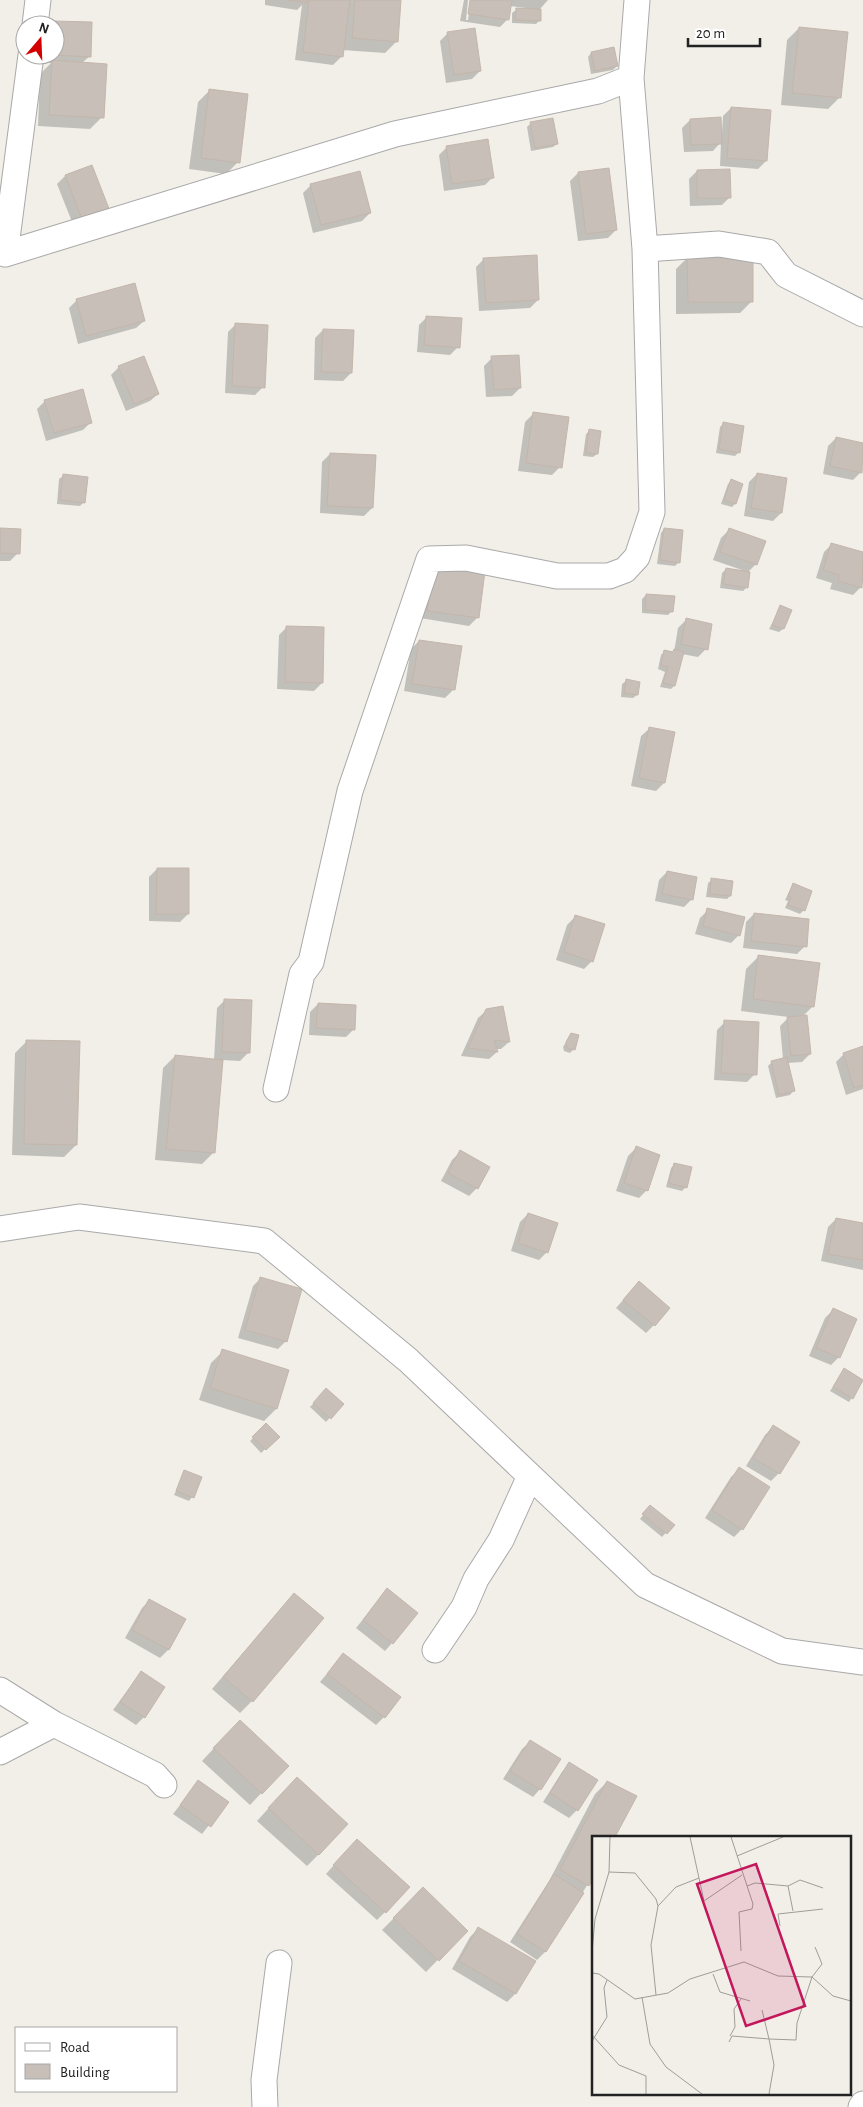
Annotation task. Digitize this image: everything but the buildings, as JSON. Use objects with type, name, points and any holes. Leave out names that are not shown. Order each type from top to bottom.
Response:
[{"type":"street","points":[[36,15],[38,0]]},
{"type":"street","points":[[276,1089],[302,974],[311,962],[350,791],[429,559],[466,558],[557,576],[609,576],[625,570],[637,556],[652,512],[645,249],[631,78],[637,0]]},
{"type":"street","points":[[30,65],[5,254],[395,134],[598,91],[631,78]]},
{"type":"street","points":[[645,249],[720,244],[768,252],[786,275],[863,314]]},
{"type":"street","points":[[0,1229],[79,1217],[264,1242],[408,1360],[646,1585],[782,1650],[863,1662]]},
{"type":"street","points":[[434,1650],[464,1607],[476,1579],[501,1540],[530,1476]]},
{"type":"street","points":[[0,1690],[54,1724],[155,1775],[164,1785]]},
{"type":"street","points":[[0,1752],[54,1724]]},
{"type":"street","points":[[265,2107],[264,2080],[279,1963]]}]
